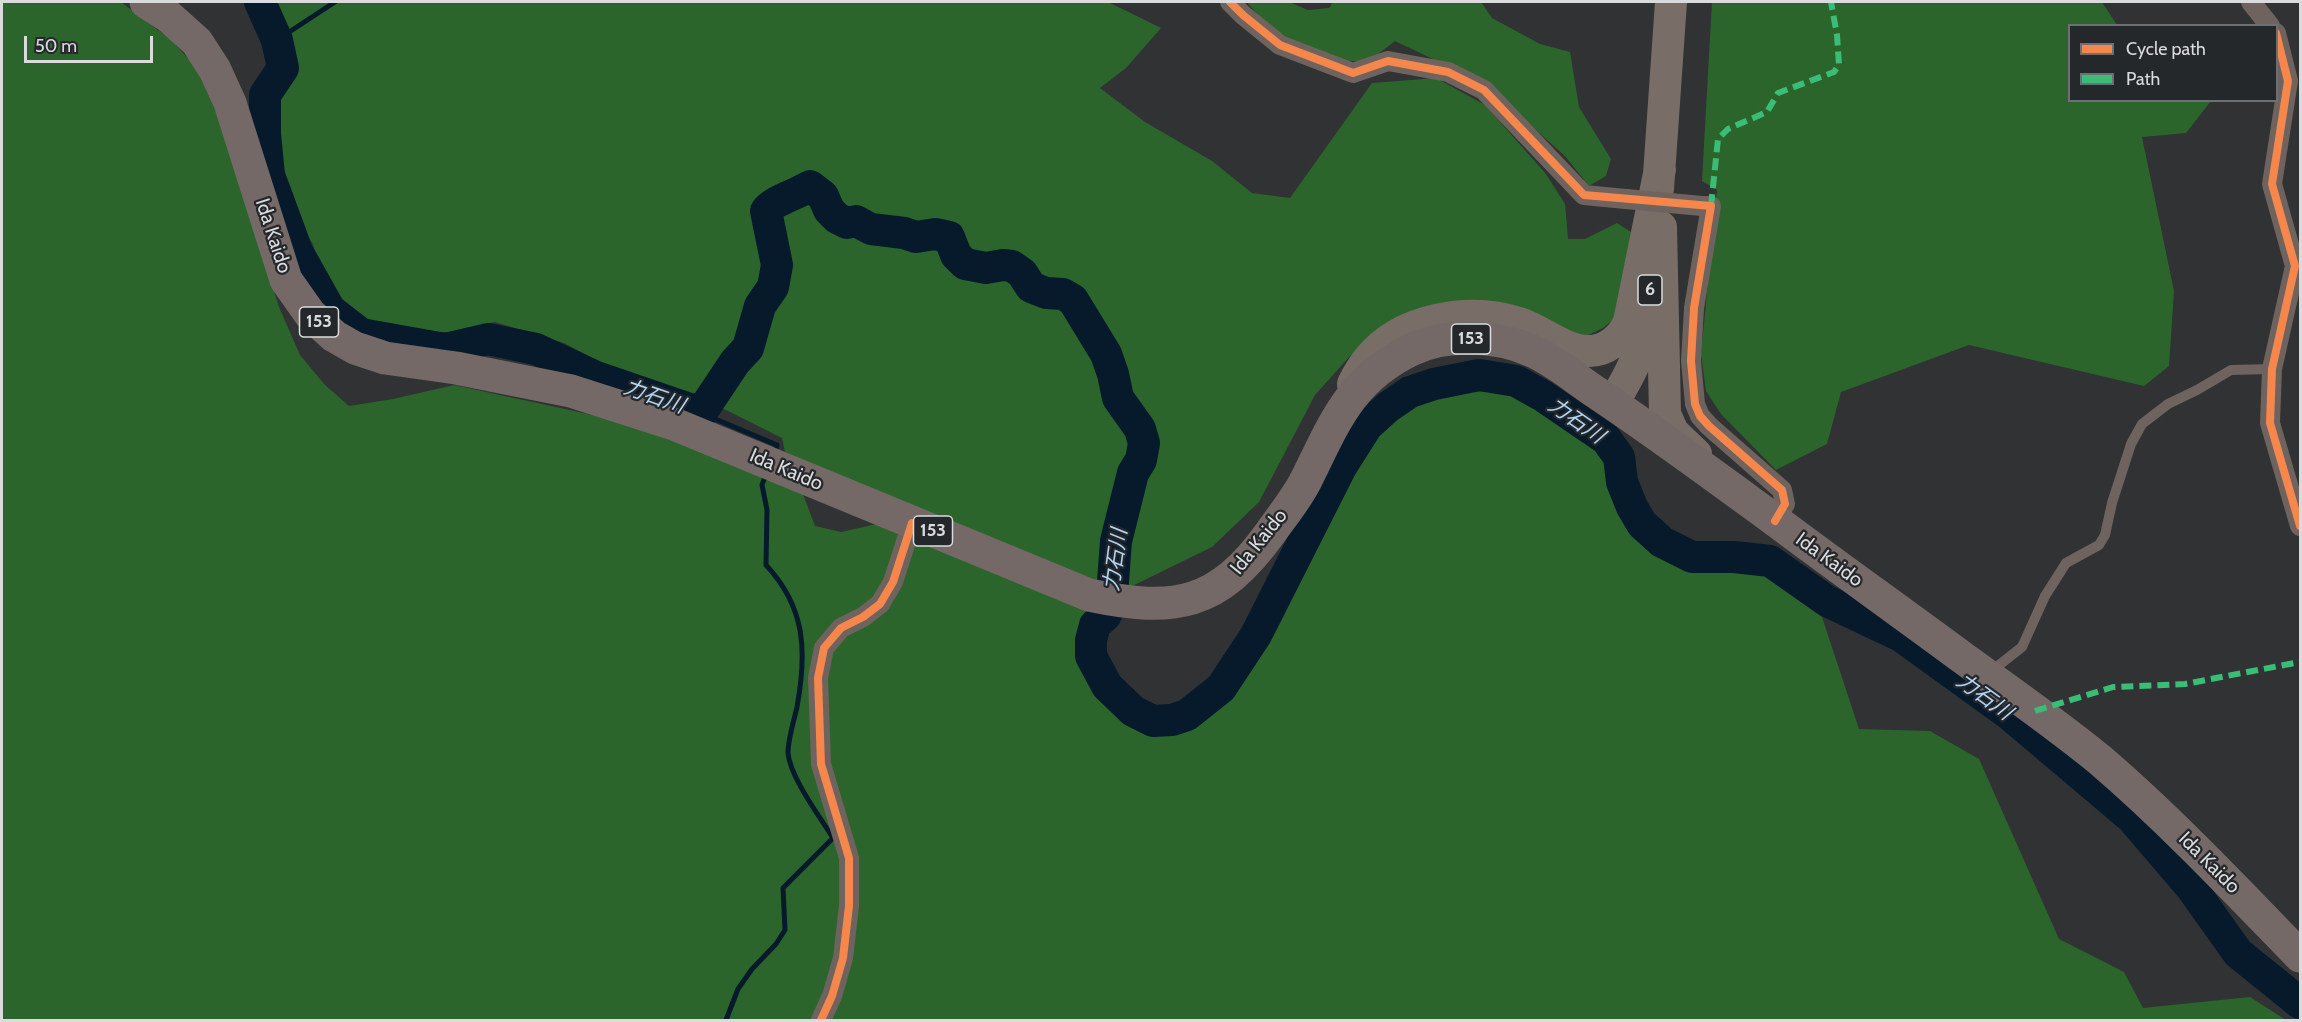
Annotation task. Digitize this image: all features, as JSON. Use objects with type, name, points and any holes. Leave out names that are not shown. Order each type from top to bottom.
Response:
[{"type":"highway","name":"Ida Kaido","points":[[146,2],[168,16],[196,42],[215,70],[230,104],[286,280],[310,314],[334,336],[355,348],[386,358],[456,368],[572,391],[674,424],[912,523],[1104,598],[1148,605],[1172,603],[1196,596],[1225,583],[1234,576],[1265,540],[1303,486],[1338,413],[1358,389],[1382,366],[1414,348],[1451,339],[1500,341],[1532,351],[1613,403],[1987,675],[2098,759],[2180,834],[2301,956]]},
{"type":"main road","name":"6","points":[[1613,403],[1634,367],[1645,330],[1660,169],[1671,2]]},
{"type":"main road","points":[[1338,413],[1353,382],[1368,360],[1397,336],[1429,322],[1483,315],[1504,318],[1573,348],[1586,351],[1596,350],[1617,340],[1629,321],[1660,169]]},
{"type":"main road","points":[[1660,169],[1665,414],[1673,432],[1737,493]]},
{"type":"street","points":[[1230,2],[1280,45],[1353,73],[1388,61],[1448,72],[1484,90],[1584,195],[1712,206],[1694,308],[1691,361],[1695,404],[1700,416],[1709,426],[1782,489],[1785,504],[1775,521]]},
{"type":"street","points":[[2251,2],[2268,24]]},
{"type":"street","points":[[2278,37],[2288,81],[2272,184],[2295,266],[2272,369],[2270,423],[2301,526]]},
{"type":"street","points":[[821,1020],[832,996],[843,958],[849,906],[849,858],[821,764],[818,678],[824,648],[841,628],[863,617],[880,604],[893,582],[912,523]]},
{"type":"lane","points":[[1987,675],[2022,647],[2045,596],[2066,563],[2099,545],[2105,534],[2112,503],[2131,444],[2142,424],[2168,404],[2230,370],[2272,369]]},
{"type":"green space","points":[[2,2],[121,2],[171,40],[196,67],[223,128],[279,307],[300,355],[325,385],[349,406],[454,385],[634,424],[801,489],[815,526],[841,532],[881,523],[1091,611],[1087,652],[1091,668],[1128,718],[1157,728],[1188,721],[1221,701],[1260,643],[1343,485],[1355,454],[1383,416],[1407,400],[1437,390],[1488,385],[1512,387],[1541,398],[1579,423],[1605,452],[1627,520],[1669,558],[1710,567],[1760,568],[1822,617],[1859,729],[1930,731],[1979,759],[2059,939],[2124,972],[2143,1008],[2250,997],[2286,1020],[2,1020]]},
{"type":"green space","points":[[268,2],[1108,2],[1161,28],[1126,68],[1100,88],[1145,122],[1212,161],[1252,193],[1290,198],[1372,83],[1436,78],[1485,105],[1546,174],[1565,204],[1568,239],[1585,239],[1617,223],[1631,232],[1621,313],[1603,328],[1580,339],[1395,328],[1350,356],[1315,395],[1259,502],[1212,547],[1124,590],[1089,585],[785,452],[782,438],[718,406],[713,394],[703,392],[677,395],[615,370],[564,343],[495,322],[452,332],[430,332],[377,327],[355,320],[338,303],[321,279],[313,244],[299,225],[290,198],[277,177],[269,101],[273,91],[289,78],[289,70],[283,39]]},
{"type":"green space","points":[[1247,2],[1289,2],[1308,10],[1329,8],[1333,2],[1481,2],[1492,18],[1540,44],[1570,52],[1579,107],[1611,159],[1606,176],[1589,186],[1565,156],[1483,83],[1395,41],[1369,61],[1344,61],[1323,55],[1275,30]]},
{"type":"green space","points":[[1712,2],[2102,2],[2116,24],[2068,24],[2068,102],[2210,102],[2186,133],[2142,137],[2174,291],[2169,366],[2144,386],[1969,345],[1841,392],[1827,444],[1776,470],[1721,414],[1706,391],[1701,354],[1717,190],[1702,181]]},
{"type":"waterway","name":"力石川","points":[[260,2],[277,40],[283,68],[265,95],[265,134],[269,175],[297,251],[330,310],[361,334],[445,349],[488,339],[536,349],[596,377],[701,413],[735,362],[748,348],[760,306],[773,287],[777,265],[766,211],[774,204],[810,186],[823,196],[829,210],[837,218],[847,223],[856,221],[871,229],[904,233],[916,237],[935,234],[949,237],[956,255],[965,264],[986,268],[1012,266],[1022,273],[1031,287],[1046,293],[1063,294],[1073,300],[1106,354],[1118,398],[1140,429],[1144,443],[1141,460],[1133,473],[1116,541],[1112,595],[1106,615],[1095,625],[1091,640],[1091,656],[1107,686],[1133,711],[1153,721],[1172,720],[1187,715],[1221,688],[1256,635],[1341,467],[1367,426],[1388,407],[1410,392],[1434,384],[1479,375],[1516,381],[1543,396],[1606,439],[1619,457],[1622,482],[1632,507],[1642,524],[1662,542],[1692,557],[1734,557],[1770,561],[1827,601],[1901,636],[2009,714],[2132,818],[2191,887],[2238,953],[2300,1003]]},
{"type":"waterway","points":[[277,40],[335,2]]},
{"type":"waterway","points":[[701,413],[777,445],[774,454]]},
{"type":"waterway","points":[[726,1020],[738,989],[785,930],[783,888],[833,838],[800,785],[788,753],[800,687],[802,649],[796,614],[779,581],[766,565],[767,510],[762,485],[766,474]]},
{"type":"marked path","points":[[1711,206],[1718,139],[1728,129],[1767,112],[1778,93],[1834,72],[1839,65],[1831,2]]},
{"type":"marked path","points":[[2035,711],[2113,687],[2185,684],[2300,662]]},
{"type":"cycle path","points":[[1230,2],[1280,45],[1353,73],[1388,61],[1448,72],[1484,90],[1584,195],[1711,206],[1694,308],[1691,361],[1695,404],[1700,416],[1709,426],[1782,490],[1785,504],[1775,521]]},
{"type":"cycle path","points":[[2278,41],[2288,81],[2272,184],[2295,266],[2272,369],[2270,423],[2300,526]]},
{"type":"cycle path","points":[[821,1020],[832,996],[843,958],[849,906],[849,858],[821,764],[818,678],[824,648],[841,628],[863,617],[880,604],[893,582],[912,523]]}]
